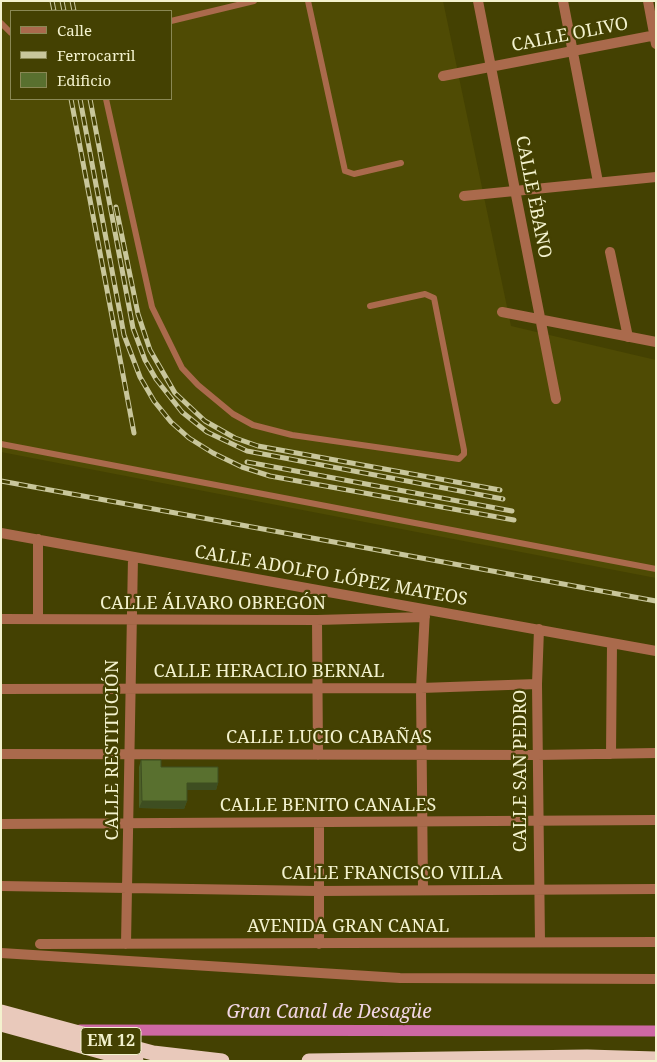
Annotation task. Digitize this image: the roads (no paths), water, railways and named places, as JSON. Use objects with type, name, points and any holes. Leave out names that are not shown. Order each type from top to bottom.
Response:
[{"type":"highway","name":"EM 12","points":[[1,1012],[153,1053],[222,1061]]},
{"type":"highway","name":"EM 12","points":[[1,1024],[136,1061]]},
{"type":"highway","points":[[309,1061],[588,1057],[638,1059],[656,1057]]},
{"type":"street","name":"CALLE ÉBANO","points":[[478,1],[556,399]]},
{"type":"street","points":[[564,1],[598,182]]},
{"type":"street","points":[[648,1],[655,38]]},
{"type":"street","name":"CALLE OLIVO","points":[[443,76],[655,38]]},
{"type":"street","points":[[464,196],[656,177]]},
{"type":"street","points":[[610,252],[628,337]]},
{"type":"street","points":[[502,312],[656,342]]},
{"type":"street","name":"CALLE ADOLFO LÓPEZ MATEOS","points":[[1,533],[425,613],[539,629],[656,651]]},
{"type":"street","points":[[38,539],[38,620]]},
{"type":"street","name":"CALLE RESTITUCIÓN","points":[[126,944],[132,557]]},
{"type":"street","points":[[423,890],[421,688],[425,613]]},
{"type":"street","name":"CALLE ÁLVARO OBREGÓN","points":[[1,619],[317,620],[425,613]]},
{"type":"street","points":[[317,620],[316,688],[318,755]]},
{"type":"street","name":"CALLE SAN PEDRO","points":[[539,629],[536,684],[540,942]]},
{"type":"street","points":[[611,754],[612,644]]},
{"type":"street","name":"CALLE HERACLIO BERNAL","points":[[1,689],[421,688],[536,684]]},
{"type":"street","name":"CALLE LUCIO CABAÑAS","points":[[1,754],[537,755],[656,753]]},
{"type":"street","name":"CALLE BENITO CANALES","points":[[1,824],[656,820]]},
{"type":"street","points":[[319,823],[319,944]]},
{"type":"street","name":"CALLE FRANCISCO VILLA","points":[[1,886],[318,891],[656,888]]},
{"type":"street","name":"AVENIDA GRAN CANAL","points":[[40,944],[656,942]]},
{"type":"street","points":[[1,953],[400,978],[656,978]]},
{"type":"lane","points":[[172,21],[254,1]]},
{"type":"lane","points":[[308,1],[345,171],[354,174],[401,163]]},
{"type":"lane","points":[[1,23],[10,32]]},
{"type":"lane","points":[[106,100],[152,307],[182,368],[198,385],[227,409],[253,425],[292,436],[459,459],[462,457],[464,450],[434,298],[425,294],[370,306]]},
{"type":"lane","points":[[1,444],[656,569]]},
{"type":"waterway","name":"Gran Canal de Desagüe","points":[[80,1030],[656,1031]]},
{"type":"railway","points":[[52,1],[54,10]]},
{"type":"railway","points":[[62,1],[64,10]]},
{"type":"railway","points":[[72,1],[74,10]]},
{"type":"railway","points":[[71,100],[134,433]]},
{"type":"railway","points":[[80,100],[124,335],[140,377],[154,401],[171,422],[189,438],[213,453],[242,467],[270,476],[514,520]]},
{"type":"railway","points":[[90,100],[133,328],[145,360],[156,379],[182,412],[207,432],[247,451],[503,499]]},
{"type":"railway","points":[[116,207],[138,314],[150,350],[175,393],[205,421],[235,438],[258,446],[500,490]]},
{"type":"railway","points":[[247,462],[512,511]]},
{"type":"railway","points":[[1,481],[656,601]]}]
